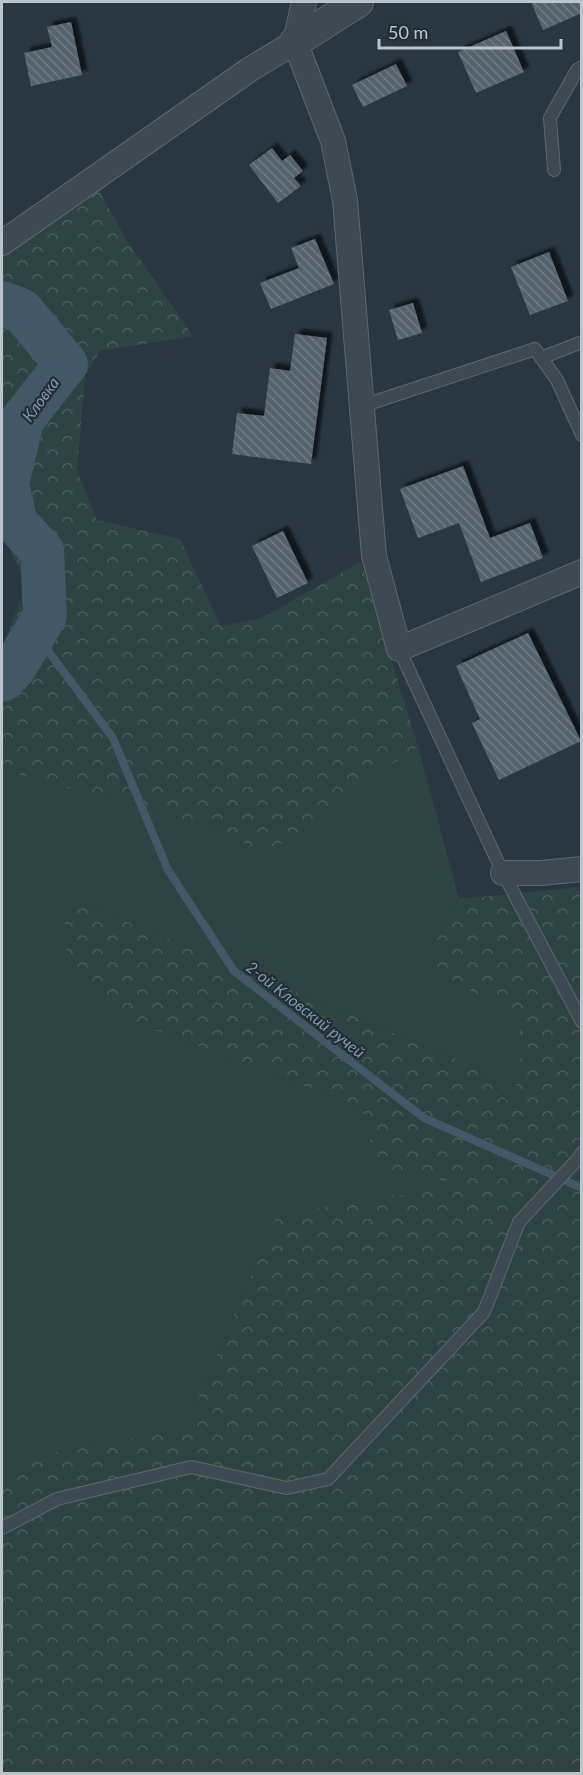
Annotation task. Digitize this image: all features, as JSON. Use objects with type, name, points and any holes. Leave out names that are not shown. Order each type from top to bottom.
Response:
[{"type":"street","points":[[304,2],[295,42],[333,141],[345,200],[374,556],[399,649],[582,572]]},
{"type":"street","points":[[2,243],[249,70],[358,2]]},
{"type":"street","points":[[503,873],[542,873],[582,869]]},
{"type":"lane","points":[[554,170],[550,118],[577,70],[582,67]]},
{"type":"lane","points":[[541,358],[582,342]]},
{"type":"lane","points":[[362,406],[535,349],[557,380],[582,435]]},
{"type":"lane","points":[[399,649],[503,873],[582,1022]]},
{"type":"lane","points":[[2,1528],[57,1499],[191,1467],[287,1488],[328,1479],[484,1312],[519,1222],[582,1153]]},
{"type":"green space","points":[[98,189],[126,239],[193,336],[100,351],[85,376],[77,470],[97,520],[180,539],[221,626],[260,619],[361,562],[418,746],[265,855],[217,828],[2,770],[2,648],[26,585],[2,533],[2,255]]},
{"type":"green space","points":[[418,746],[459,899],[434,944],[488,1001],[520,1021],[520,1078],[509,1101],[471,1065],[80,902],[123,1018],[362,1108],[467,1184],[277,1215],[185,1430],[51,1453],[2,1476],[2,770],[217,828],[265,854]]},
{"type":"green space","points":[[581,887],[581,1773],[2,1773],[2,1476],[51,1453],[185,1430],[277,1215],[465,1184],[378,1169],[362,1108],[123,1018],[67,967],[64,900],[80,902],[471,1065],[508,1101],[520,1078],[520,1021],[434,969],[434,944],[459,899]]},
{"type":"building","points":[[531,2],[582,2],[582,13],[543,30]]},
{"type":"building","points":[[71,22],[82,75],[31,86],[24,53],[52,47],[47,27]]},
{"type":"building","points":[[506,31],[524,72],[476,93],[458,52]]},
{"type":"building","points":[[396,64],[407,86],[363,107],[352,85]]},
{"type":"building","points":[[272,148],[282,161],[290,155],[303,171],[294,178],[301,186],[278,203],[249,165]]},
{"type":"building","points":[[315,239],[334,284],[271,309],[260,283],[299,268],[291,248]]},
{"type":"building","points":[[549,252],[568,301],[530,315],[511,267]]},
{"type":"building","points":[[413,303],[422,333],[398,340],[389,310]]},
{"type":"building","points":[[295,334],[327,338],[311,464],[232,454],[237,413],[264,416],[270,368],[290,371]]},
{"type":"building","points":[[463,466],[490,538],[530,523],[543,558],[481,582],[459,523],[418,538],[400,489]]},
{"type":"building","points":[[283,531],[308,583],[277,598],[252,546]]},
{"type":"building","points":[[528,633],[581,741],[499,780],[472,723],[480,719],[456,666]]},
{"type":"waterway","name":"Кловка","points":[[2,303],[22,311],[66,364],[22,420],[7,484],[16,523],[42,551],[45,616],[14,668],[2,680]]},
{"type":"waterway","name":"2-ой Кловский ручей","points":[[34,632],[113,738],[168,870],[234,971],[424,1118],[582,1188]]}]
